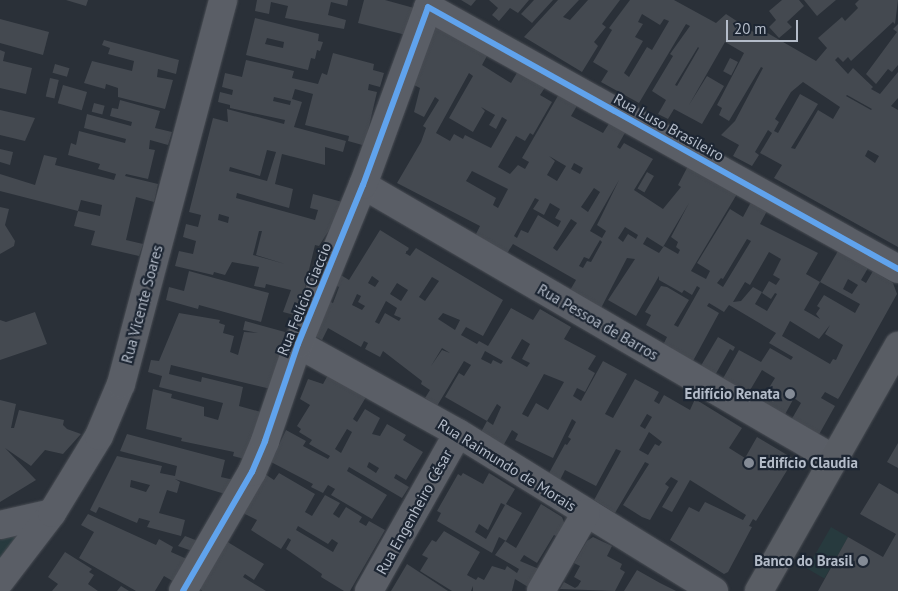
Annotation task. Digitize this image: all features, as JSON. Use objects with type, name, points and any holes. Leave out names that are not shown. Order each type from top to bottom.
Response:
[{"type":"main road","points":[[759,591],[898,346]]},
{"type":"street","name":"Rua Vicente Soares","points":[[0,581],[52,514],[99,436],[121,384],[223,0]]},
{"type":"street","name":"Rua Felício Ciaccio","points":[[183,591],[252,472],[298,344],[363,185],[428,8]]},
{"type":"street","name":"Rua Luso Brasileiro","points":[[428,8],[898,269]]},
{"type":"street","name":"Rua Pessoa de Barros","points":[[363,185],[834,458]]},
{"type":"street","name":"Rua Raimundo de Morais","points":[[298,344],[458,433],[714,591]]},
{"type":"street","name":"Rua Engenheiro César","points":[[369,591],[458,433]]},
{"type":"street","points":[[541,591],[586,513]]},
{"type":"street","points":[[0,525],[52,514]]},
{"type":"green space","points":[[831,527],[848,537],[824,579],[807,569]]},
{"type":"green space","points":[[21,535],[0,562],[0,540]]},
{"type":"building","points":[[66,0],[88,0],[86,6]]},
{"type":"building","points":[[257,0],[348,0],[347,6],[331,2],[328,15],[346,20],[344,29],[285,18],[288,6],[271,2],[269,14],[255,11]]},
{"type":"building","points":[[364,0],[385,0],[414,8],[406,35],[358,23]]},
{"type":"building","points":[[461,0],[476,0],[471,6]]},
{"type":"building","points":[[489,0],[529,0],[518,13],[510,8],[499,21],[492,15],[498,8]]},
{"type":"building","points":[[534,0],[553,0],[532,23],[521,14]]},
{"type":"building","points":[[558,0],[579,0],[563,17],[570,20],[588,0],[620,0],[602,24],[606,27],[594,42],[598,46],[582,72],[524,37]]},
{"type":"building","points":[[630,0],[674,0],[716,23],[726,14],[758,35],[764,31],[816,61],[827,48],[818,38],[842,17],[845,21],[858,8],[855,4],[859,0],[898,0],[895,24],[893,22],[851,61],[848,57],[843,62],[838,57],[835,60],[848,74],[853,68],[873,87],[871,89],[880,94],[898,72],[898,98],[891,106],[898,110],[898,247],[774,178],[782,165],[760,153],[772,133],[768,130],[755,152],[759,155],[752,166],[733,156],[739,145],[721,135],[735,121],[763,68],[761,67],[729,121],[719,115],[722,108],[717,105],[744,53],[725,42],[689,105],[707,76],[724,86],[702,124],[674,109],[668,119],[658,114],[666,100],[652,91],[673,56],[670,54],[690,26],[686,24],[639,103],[601,82],[608,71],[593,62],[612,30],[609,28]],"holes":[[[642,14],[660,25],[664,19],[669,21],[652,50],[647,47],[629,77],[624,73],[643,41],[635,37],[643,24],[638,22]],[[698,47],[677,86],[675,85]],[[803,82],[840,107],[833,119],[818,110],[795,149],[791,148],[818,104],[800,94],[778,133],[774,131],[779,122],[775,119],[791,92]],[[847,95],[872,109],[871,110]],[[868,150],[879,156],[875,163],[865,156]]]},
{"type":"building","points":[[782,0],[799,0],[804,6],[787,22],[792,27],[779,38],[769,27],[776,20],[769,11]]},
{"type":"building","points":[[804,0],[836,0],[817,16]]},
{"type":"building","points":[[255,18],[319,34],[318,41],[323,42],[320,51],[317,50],[315,59],[311,58],[308,70],[246,55]],"holes":[[[267,38],[284,42],[283,48],[265,44]]]},
{"type":"building","points":[[0,19],[49,32],[43,55],[0,43]]},
{"type":"building","points":[[898,24],[898,65],[892,72],[888,69],[876,84],[866,74],[897,32],[893,29]]},
{"type":"building","points":[[437,26],[488,54],[482,65],[511,83],[518,71],[546,86],[540,95],[552,102],[533,135],[530,133],[525,141],[516,136],[498,167],[510,174],[518,165],[525,169],[529,162],[522,158],[559,94],[578,104],[571,116],[603,133],[610,122],[626,131],[617,147],[620,149],[624,143],[653,159],[634,190],[663,209],[681,187],[678,185],[688,166],[737,194],[691,271],[706,279],[710,271],[697,263],[730,209],[743,217],[751,202],[767,211],[760,224],[818,253],[806,274],[820,282],[838,251],[868,268],[861,280],[866,283],[873,271],[893,283],[897,294],[840,396],[838,399],[825,392],[821,398],[835,406],[817,438],[790,422],[801,403],[794,398],[783,418],[759,404],[775,378],[762,370],[746,397],[721,382],[739,350],[761,362],[770,348],[791,360],[793,357],[769,343],[776,333],[729,305],[724,312],[709,303],[707,306],[719,313],[693,361],[662,347],[667,337],[646,325],[651,315],[645,312],[661,286],[667,287],[689,300],[674,325],[678,327],[700,288],[697,286],[692,295],[684,290],[682,293],[659,280],[659,276],[636,316],[608,300],[635,259],[627,258],[600,310],[569,292],[576,280],[513,244],[506,255],[475,236],[480,226],[397,183],[421,142],[426,128],[423,126],[439,100],[435,97],[424,117],[414,112],[420,88],[414,85],[429,38]],"holes":[[[469,73],[473,76],[449,118],[473,132],[485,111],[481,107],[495,115],[489,125],[496,129],[502,117],[507,120],[491,148],[465,135],[463,139],[454,134],[450,141],[436,133]],[[549,156],[566,166],[557,181],[547,175],[555,161]],[[574,163],[583,168],[580,174],[571,169]],[[472,171],[508,189],[498,208],[493,205],[496,198],[466,181]],[[619,180],[597,225],[606,231],[602,238],[590,231]],[[594,188],[600,192],[588,212],[581,207]],[[535,198],[539,200],[533,209],[544,215],[550,203],[560,209],[555,218],[561,221],[558,227],[538,215],[528,233],[521,230],[517,238],[514,236]],[[689,203],[671,237],[678,242],[676,247],[680,250],[678,254],[664,246],[659,253],[643,244],[647,237],[663,247]],[[571,219],[577,223],[557,251],[553,248]],[[625,227],[638,235],[636,239],[628,234],[623,242],[618,238]],[[747,239],[751,241],[723,287],[717,283],[721,278],[723,279]],[[600,240],[602,242],[591,262],[587,261],[583,268],[579,266],[584,257],[589,259]],[[769,252],[781,259],[773,275],[780,279],[776,285],[769,281],[762,293],[771,299],[775,293],[777,294],[767,311],[755,304],[762,292],[753,287],[741,301],[733,302],[745,282],[750,285]],[[848,279],[858,285],[852,294],[843,289]],[[820,282],[860,304],[855,313],[824,295],[817,306],[820,308],[816,314],[820,319],[804,310]],[[790,321],[819,339],[830,325],[825,334],[843,345],[836,360],[833,359],[830,364],[782,336]]]},
{"type":"building","points":[[104,40],[179,60],[176,74],[158,69],[157,77],[173,80],[165,109],[118,97],[118,88],[106,84],[105,89],[84,83],[92,61],[132,71],[134,61],[108,54],[110,48],[102,45]]},
{"type":"building","points":[[0,50],[5,52],[3,61],[32,68],[26,94],[0,88]]},
{"type":"building","points":[[333,53],[374,64],[373,70],[384,73],[380,87],[369,84],[368,90],[377,92],[367,135],[378,137],[373,148],[348,141],[349,136],[305,125],[313,94],[295,89],[292,99],[302,102],[294,127],[346,141],[343,152],[325,147],[325,165],[282,154],[275,184],[293,189],[289,208],[237,193],[236,198],[315,220],[318,210],[310,208],[313,194],[346,203],[319,246],[315,245],[298,316],[283,312],[291,290],[266,284],[265,288],[254,286],[259,267],[232,262],[225,275],[214,272],[213,275],[175,266],[179,251],[193,254],[196,241],[183,237],[186,224],[198,227],[201,215],[189,212],[213,118],[228,122],[227,109],[284,124],[285,120],[230,108],[230,105],[218,102],[220,92],[232,95],[233,90],[222,87],[225,73],[242,77],[246,60],[294,71],[292,78],[318,84],[322,73],[327,75]],"holes":[[[274,97],[291,101],[290,105],[273,101]],[[267,150],[276,152],[267,181],[229,171],[230,167],[260,176]],[[219,214],[229,217],[228,223],[218,220]],[[259,231],[262,231],[256,255],[285,264],[253,255]]]},
{"type":"building","points":[[730,58],[738,62],[731,75],[723,71]]},
{"type":"building","points":[[55,64],[69,68],[67,77],[53,73]]},
{"type":"building","points":[[50,78],[59,80],[54,99],[46,97]]},
{"type":"building","points":[[63,85],[87,92],[82,110],[58,103]]},
{"type":"building","points":[[120,100],[160,111],[155,128],[172,132],[168,145],[150,140],[149,149],[155,150],[148,179],[126,174],[125,176],[158,184],[154,202],[136,197],[126,240],[143,244],[139,256],[91,245],[95,231],[74,226],[78,211],[0,191],[0,174],[35,185],[44,155],[57,158],[55,165],[114,180],[116,174],[98,169],[100,164],[68,155],[71,143],[76,145],[79,131],[125,143],[126,139],[84,128],[87,114],[131,126],[132,122],[110,116],[112,108],[118,109]],"holes":[[[81,200],[102,205],[100,216],[78,211]]]},
{"type":"building","points":[[94,103],[105,106],[102,115],[92,112]]},
{"type":"building","points":[[0,110],[35,118],[25,141],[0,135]]},
{"type":"building","points":[[0,149],[13,152],[10,165],[0,162]]},
{"type":"building","points":[[647,172],[654,176],[644,192],[638,188]]},
{"type":"building","points":[[0,207],[9,209],[5,225],[15,241],[14,246],[0,254]]},
{"type":"building","points":[[380,230],[409,248],[405,253],[410,256],[416,248],[503,300],[483,336],[466,327],[461,335],[477,344],[479,341],[488,346],[511,308],[533,320],[540,309],[571,327],[564,339],[596,356],[588,369],[595,373],[585,392],[577,388],[573,396],[581,401],[603,361],[627,374],[605,414],[613,418],[635,379],[659,392],[654,401],[659,404],[664,395],[690,410],[695,399],[742,428],[729,448],[745,458],[757,437],[794,459],[756,521],[753,519],[749,526],[752,527],[728,572],[724,574],[670,540],[689,507],[699,512],[705,502],[743,520],[746,515],[690,480],[672,512],[662,507],[678,481],[671,477],[665,484],[669,487],[650,520],[642,517],[623,505],[649,464],[645,462],[615,513],[594,500],[621,451],[616,449],[596,486],[565,470],[560,480],[549,473],[565,444],[567,445],[571,439],[568,437],[576,422],[572,419],[553,458],[515,440],[518,434],[512,430],[503,446],[481,432],[487,421],[445,397],[459,373],[464,376],[471,365],[464,361],[437,406],[425,398],[430,390],[421,384],[422,381],[383,351],[380,357],[365,349],[368,343],[364,341],[361,347],[328,328],[322,340],[313,335],[326,300],[333,303],[339,287],[332,283],[336,272],[349,280]],"holes":[[[372,276],[379,281],[375,287],[368,283]],[[432,277],[439,281],[425,301],[419,297]],[[397,283],[408,290],[401,301],[390,294]],[[357,294],[361,296],[358,302],[365,306],[362,310],[352,305]],[[386,301],[397,308],[394,315],[401,318],[399,321],[385,313],[379,324],[375,322]],[[443,313],[460,320],[455,330],[438,319]],[[522,339],[530,344],[522,359],[530,363],[527,367],[511,358]],[[442,348],[450,353],[442,350],[431,366]],[[485,351],[503,361],[501,364],[493,360],[491,364],[481,359]],[[544,374],[564,382],[548,410],[536,403],[528,417],[522,414]],[[497,404],[501,407],[493,425],[487,421]],[[647,414],[652,417],[645,429],[640,426]],[[649,432],[662,442],[659,446],[655,444],[648,455],[639,450]]]},
{"type":"building","points":[[189,271],[269,293],[261,322],[199,305],[198,309],[166,300],[169,287],[184,291]]},
{"type":"building","points":[[35,312],[47,344],[0,360],[0,320],[6,322]]},
{"type":"building","points":[[179,313],[220,320],[219,323],[225,325],[223,333],[234,336],[230,352],[238,355],[244,332],[258,333],[243,330],[245,321],[285,332],[275,390],[171,365],[169,374],[201,382],[202,377],[243,387],[239,406],[261,412],[248,460],[233,456],[234,452],[181,441],[182,438],[146,429],[153,389],[172,394],[171,398],[204,407],[204,416],[218,420],[223,403],[159,387],[162,376],[148,372],[151,360],[159,361]]},
{"type":"building","points":[[718,337],[735,347],[733,351],[730,349],[714,377],[699,369]]},
{"type":"building","points":[[328,375],[366,397],[353,419],[357,422],[365,409],[380,418],[372,434],[380,436],[387,424],[406,435],[403,440],[423,452],[406,480],[396,474],[394,478],[409,487],[402,498],[349,467],[347,471],[387,495],[372,519],[331,495],[335,489],[328,485],[323,493],[311,487],[313,484],[271,462],[286,430],[306,441],[303,446],[328,459],[330,456],[309,444],[312,440],[299,432],[301,429],[297,426],[310,405],[300,399],[308,379],[323,384]],"holes":[[[347,429],[352,432],[341,453],[335,449]],[[369,462],[379,468],[376,473],[367,467]]]},
{"type":"building","points":[[0,400],[16,404],[11,428],[14,428],[19,410],[64,420],[63,425],[67,429],[81,434],[63,454],[45,450],[31,466],[5,448],[36,480],[0,502]]},
{"type":"building","points":[[127,434],[225,460],[221,477],[234,480],[225,494],[175,479],[180,482],[177,493],[167,490],[159,513],[185,520],[181,536],[147,527],[150,521],[139,518],[137,523],[99,507],[96,513],[90,510],[117,456],[162,466],[160,473],[175,476],[177,466],[120,451]],"holes":[[[131,480],[150,485],[146,492],[130,487]]]},
{"type":"building","points":[[898,443],[898,468],[887,462]]},
{"type":"building","points":[[279,473],[315,494],[305,512],[312,516],[325,495],[340,503],[333,514],[339,518],[346,507],[362,517],[359,522],[366,526],[369,521],[385,530],[350,591],[344,591],[321,577],[322,574],[286,549],[291,540],[288,538],[281,549],[251,530],[257,520],[243,513],[265,474],[274,480]],"holes":[[[298,526],[328,544],[332,539],[338,543],[333,552],[296,530]]]},
{"type":"building","points":[[463,473],[483,484],[489,473],[515,489],[506,504],[522,513],[506,541],[499,537],[492,553],[437,521],[441,513],[437,511],[458,474],[461,476]],"holes":[[[501,503],[505,505],[486,539],[475,532],[479,524],[488,530]]]},
{"type":"building","name":"Banco do Brasil","points":[[879,483],[898,494],[898,591],[818,591],[848,537],[883,557],[896,534],[860,514]]},
{"type":"building","points":[[541,504],[562,517],[565,525],[558,537],[554,535],[537,563],[524,555],[520,561],[539,569],[528,587],[515,579],[512,591],[473,591],[473,586],[471,591],[452,591],[420,571],[428,558],[422,555],[432,540],[436,542],[444,531],[480,552],[467,575],[476,580],[478,577],[484,580],[492,566],[505,570],[507,566],[517,573],[519,569],[495,555],[505,541],[516,548]]},
{"type":"building","points":[[88,514],[156,545],[159,539],[173,547],[171,552],[189,560],[176,583],[164,576],[155,591],[136,591],[79,558],[94,532],[81,525]]},
{"type":"building","points":[[185,536],[198,541],[192,551],[178,546]]},
{"type":"building","points":[[593,537],[612,546],[607,556],[622,564],[620,569],[625,572],[615,591],[560,589],[564,582],[575,588],[578,586],[581,581],[574,577],[580,566],[574,563],[587,541]]},
{"type":"building","points":[[226,541],[264,564],[254,580],[245,574],[243,577],[266,591],[202,591],[200,588]]},
{"type":"building","points":[[65,552],[92,569],[89,572],[94,575],[88,584],[98,591],[52,591],[58,584],[48,577]]},
{"type":"building","points":[[407,564],[448,591],[391,591]]},
{"type":"building","points":[[637,570],[660,583],[676,591],[624,591]]},
{"type":"building","points":[[121,586],[129,591],[117,591]]},
{"type":"cycle path","points":[[183,591],[252,472],[265,441],[298,344],[363,185],[428,7],[898,269]]},
{"type":"place","name":"Edifício Renata","points":[[790,394]]},
{"type":"place","name":"Edifício Claudia","points":[[749,463]]},
{"type":"place","name":"Banco do Brasil","points":[[863,561]]}]
